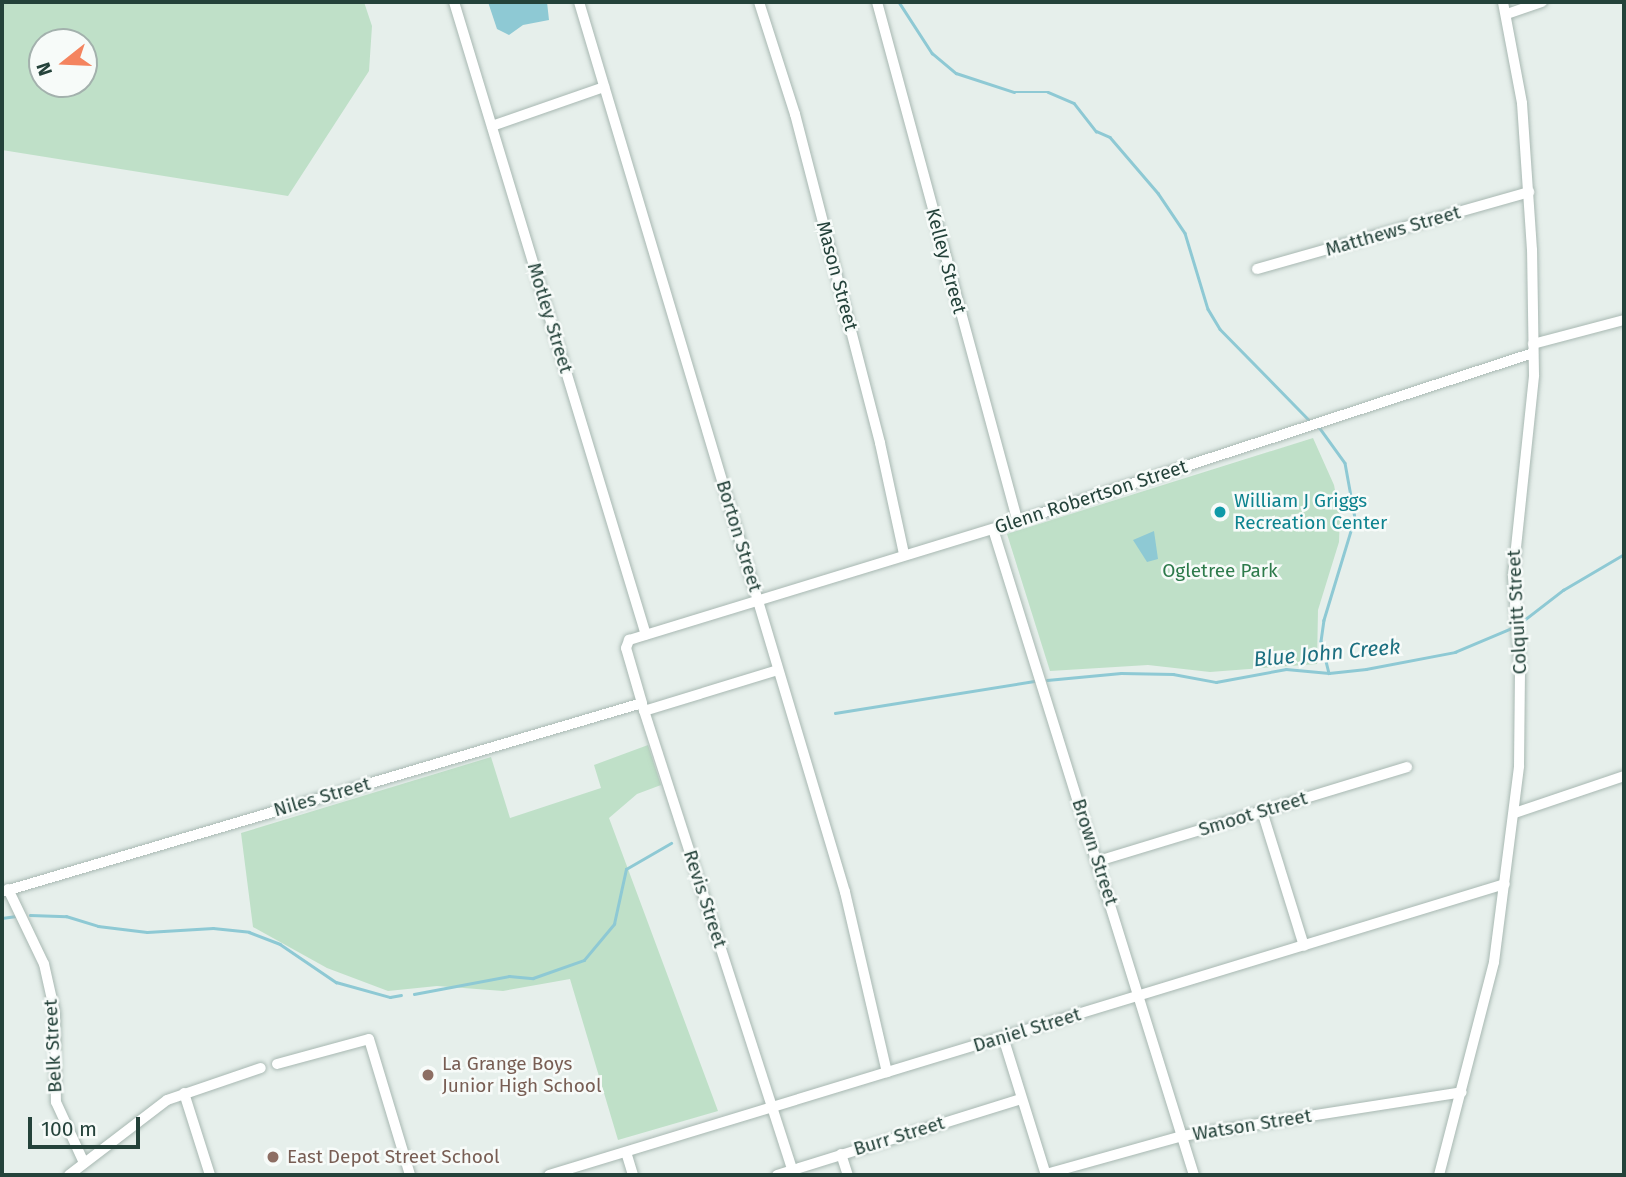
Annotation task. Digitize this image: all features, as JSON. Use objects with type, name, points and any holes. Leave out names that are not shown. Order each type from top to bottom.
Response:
[{"type":"street","name":"Motley Street","points":[[454,2],[646,635]]},
{"type":"street","name":"Borton Street","points":[[579,2],[845,892],[887,1072]]},
{"type":"street","name":"Mason Street","points":[[760,2],[795,114],[880,443],[904,554]]},
{"type":"street","name":"Kelley Street","points":[[877,2],[1017,519]]},
{"type":"street","name":"Colquitt Street","points":[[1439,1175],[1494,962],[1515,813],[1521,711],[1514,542],[1533,348],[1529,192],[1522,103],[1503,2]]},
{"type":"street","points":[[1507,14],[1542,2]]},
{"type":"street","points":[[492,126],[604,87]]},
{"type":"street","name":"Matthews Street","points":[[1257,269],[1529,192]]},
{"type":"street","name":"Glenn Robertson Street","points":[[646,635],[993,529],[1624,320]]},
{"type":"street","name":"Brown Street","points":[[993,529],[1194,1175]]},
{"type":"street","name":"Revis Street","points":[[646,635],[629,640],[626,648],[793,1173]]},
{"type":"street","name":"Niles Street","points":[[5,891],[778,670]]},
{"type":"street","name":"Smoot Street","points":[[1098,861],[1407,767]]},
{"type":"street","points":[[1515,813],[1624,776]]},
{"type":"street","points":[[1262,811],[1304,946]]},
{"type":"street","name":"Daniel Street","points":[[549,1175],[1505,884]]},
{"type":"street","name":"Belk Street","points":[[5,891],[44,964],[55,1013],[56,1102],[84,1163]]},
{"type":"street","points":[[1003,1037],[1046,1175]]},
{"type":"street","points":[[277,1063],[369,1039],[410,1175]]},
{"type":"street","points":[[69,1175],[184,1093],[261,1068]]},
{"type":"street","name":"Watson Street","points":[[1046,1175],[1182,1136],[1462,1092]]},
{"type":"street","points":[[184,1093],[210,1175]]},
{"type":"street","name":"Burr Street","points":[[777,1175],[793,1173],[841,1154],[1021,1099]]},
{"type":"street","points":[[626,1152],[633,1175]]},
{"type":"street","points":[[841,1154],[848,1175]]},
{"type":"green space","points":[[2,2],[364,2],[372,26],[369,71],[288,196],[2,150]]},
{"type":"green space","name":"Ogletree Park","points":[[1313,438],[1334,485],[1340,516],[1339,542],[1318,610],[1317,664],[1210,672],[1148,665],[1050,671],[1007,534]]},
{"type":"green space","points":[[648,745],[661,785],[637,794],[609,818],[718,1111],[618,1140],[570,979],[503,991],[437,986],[388,991],[327,968],[253,927],[241,833],[491,757],[510,818],[601,788],[594,765]]},
{"type":"water","points":[[488,2],[547,2],[549,20],[523,25],[509,35],[497,29]]},
{"type":"water","points":[[1154,531],[1158,559],[1147,562],[1133,540]]},
{"type":"waterway","points":[[899,2],[932,53],[956,73],[1014,92],[1048,92],[1074,103],[1096,131],[1110,137],[1158,193],[1185,233],[1208,309],[1220,329],[1310,421]]},
{"type":"waterway","points":[[1319,427],[1345,463],[1355,518],[1324,620],[1321,641],[1329,673]]},
{"type":"waterway","name":"Blue John Creek","points":[[1519,624],[1563,590],[1624,554]]},
{"type":"waterway","name":"Blue John Creek","points":[[1047,680],[1121,673],[1173,674],[1216,682],[1286,669],[1329,673],[1366,669],[1455,652],[1514,627]]},
{"type":"waterway","name":"Blue John Creek","points":[[835,713],[1035,681]]},
{"type":"waterway","name":"Blue John Creek","points":[[414,994],[509,976],[533,978],[584,960],[614,924],[626,869],[671,843]]},
{"type":"waterway","name":"Blue John Creek","points":[[30,915],[66,916],[98,926],[147,932],[213,928],[249,932],[280,944],[336,982],[390,997],[401,995]]},
{"type":"waterway","name":"Blue John Creek","points":[[2,918],[16,916]]},
{"type":"place","name":"William J Griggs Recreation Center","points":[[1220,512]]},
{"type":"place","name":"La Grange Boys Junior High School","points":[[428,1075]]},
{"type":"place","name":"East Depot Street School","points":[[273,1157]]}]
